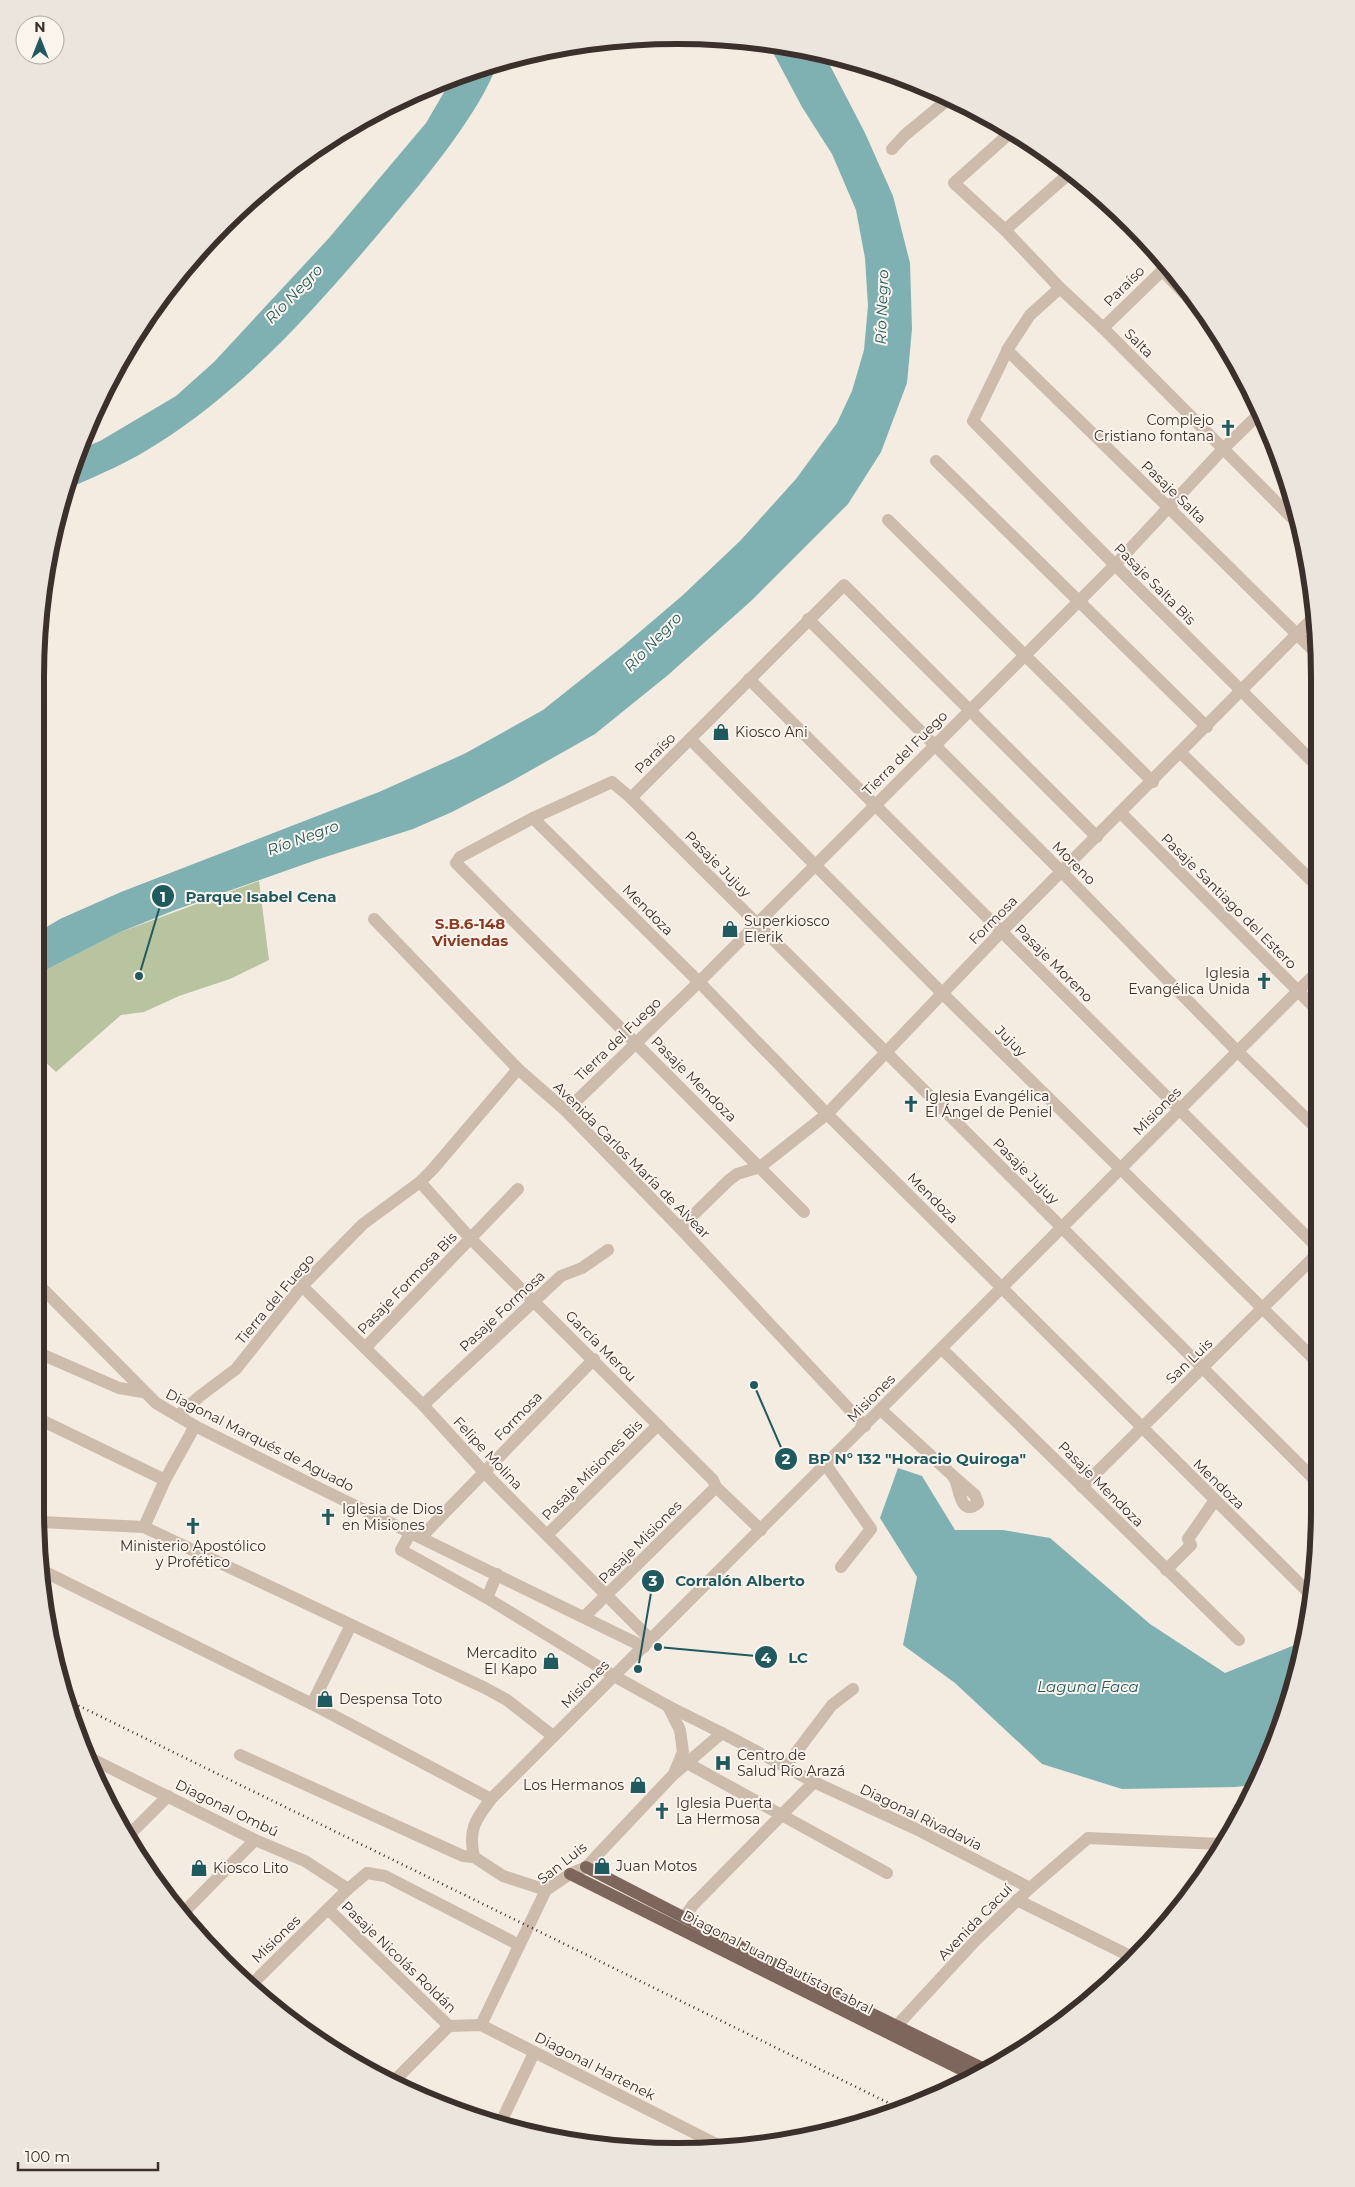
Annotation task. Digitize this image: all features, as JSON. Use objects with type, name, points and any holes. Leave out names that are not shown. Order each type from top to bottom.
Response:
[{"type":"main road","name":"Diagonal Juan Bautista Cabral","points":[[586,1867],[684,1918],[968,2073]]},
{"type":"main road","name":"Diagonal Juan Bautista Cabral","points":[[570,1874],[892,2030],[978,2067]]},
{"type":"street","points":[[892,149],[905,135],[944,103]]},
{"type":"street","name":"Salta","points":[[1006,136],[954,183],[1005,230],[1060,288],[1103,328],[1291,517]]},
{"type":"street","points":[[1005,230],[1065,177]]},
{"type":"street","name":"Paraíso","points":[[1103,328],[1162,270]]},
{"type":"street","points":[[1007,350],[1030,315],[1060,288]]},
{"type":"street","name":"Pasaje Salta Bis","points":[[1007,350],[973,421],[1311,760]]},
{"type":"street","name":"Pasaje Salta","points":[[1007,350],[1310,648]]},
{"type":"street","name":"Tierra del Fuego","points":[[566,1111],[699,982],[874,804],[1115,565],[1223,449],[1255,418]]},
{"type":"street","points":[[936,461],[1207,727]]},
{"type":"street","points":[[888,520],[1153,782]]},
{"type":"street","name":"Paraíso","points":[[631,798],[844,585],[970,709]]},
{"type":"street","name":"Moreno","points":[[808,619],[1311,1124]]},
{"type":"street","name":"Formosa","points":[[680,1228],[728,1181],[738,1174],[760,1167],[826,1114],[1002,932],[1309,623]]},
{"type":"street","name":"Pasaje Moreno","points":[[749,678],[1311,1241]]},
{"type":"street","points":[[970,709],[1097,837]]},
{"type":"street","name":"Jujuy","points":[[690,739],[1120,1170],[1311,1356]]},
{"type":"street","points":[[1181,753],[1311,880]]},
{"type":"street","points":[[533,818],[612,782],[631,798]]},
{"type":"street","name":"Pasaje Jujuy","points":[[631,798],[1311,1476]]},
{"type":"street","name":"Pasaje Santiago del Estero","points":[[1121,813],[1311,1004]]},
{"type":"street","name":"Pasaje Mendoza","points":[[533,818],[471,850],[460,857],[456,863],[804,1212]]},
{"type":"street","name":"Mendoza","points":[[533,818],[699,982],[826,1114],[1306,1590]]},
{"type":"street","name":"Avenida Carlos María de Alvear","points":[[374,919],[518,1069],[566,1111],[680,1228],[864,1426]]},
{"type":"street","name":"Misiones","points":[[474,1857],[470,1840],[472,1833],[478,1817],[492,1798],[1003,1289],[1311,978]]},
{"type":"street","name":"Tierra del Fuego","points":[[178,1416],[200,1396],[236,1369],[302,1286],[363,1224],[420,1182],[433,1169],[518,1069]]},
{"type":"street","name":"García Merou","points":[[420,1182],[471,1239],[594,1359],[713,1480],[716,1487],[761,1530]]},
{"type":"street","name":"Pasaje Formosa Bis","points":[[365,1348],[518,1189]]},
{"type":"street","name":"Pasaje Formosa","points":[[423,1405],[561,1276],[582,1268],[608,1250]]},
{"type":"street","name":"San Luis","points":[[1082,1487],[1311,1260]]},
{"type":"street","name":"Felipe Molina","points":[[302,1286],[423,1405],[484,1472],[606,1596],[647,1644]]},
{"type":"street","points":[[44,1291],[143,1392]]},
{"type":"street","name":"Pasaje Mendoza","points":[[942,1349],[1239,1640]]},
{"type":"street","name":"Diagonal Marqués de Aguado","points":[[44,1356],[119,1388],[143,1392],[156,1403],[195,1426],[584,1617],[647,1644]]},
{"type":"street","name":"Formosa","points":[[417,1535],[427,1531],[594,1359]]},
{"type":"street","points":[[881,1410],[951,1474]]},
{"type":"street","points":[[44,1422],[165,1480]]},
{"type":"street","name":"Pasaje Misiones Bis","points":[[547,1535],[658,1425]]},
{"type":"street","points":[[144,1527],[165,1480],[195,1426]]},
{"type":"street","points":[[826,1465],[871,1529],[841,1567]]},
{"type":"street","name":"Pasaje Misiones","points":[[584,1617],[716,1487]]},
{"type":"street","points":[[1166,1570],[1191,1545],[1188,1539],[1215,1500]]},
{"type":"street","points":[[44,1522],[144,1527],[507,1700],[554,1736]]},
{"type":"street","points":[[417,1535],[401,1550],[487,1598],[614,1676]]},
{"type":"street","points":[[442,1573],[452,1552]]},
{"type":"street","points":[[47,1574],[312,1704],[492,1798]]},
{"type":"street","points":[[487,1598],[497,1574]]},
{"type":"street","points":[[312,1704],[351,1625]]},
{"type":"street","name":"Diagonal Rivadavia","points":[[614,1676],[814,1782],[916,1829],[1030,1888]]},
{"type":"street","points":[[786,1767],[832,1705],[853,1689]]},
{"type":"street","points":[[668,1706],[680,1730],[683,1752],[673,1775]]},
{"type":"street","name":"San Luis","points":[[481,2025],[546,1890],[570,1874],[586,1867],[673,1775],[722,1732]]},
{"type":"street","points":[[240,1755],[463,1856],[474,1857],[503,1876],[546,1890]]},
{"type":"street","name":"Diagonal Ombú","points":[[96,1761],[256,1840],[305,1861],[348,1889]]},
{"type":"street","points":[[687,1763],[886,1873]]},
{"type":"street","points":[[684,1918],[693,1905],[814,1782]]},
{"type":"street","points":[[132,1832],[168,1796]]},
{"type":"street","name":"Avenida Cacuí","points":[[892,2030],[1017,1900],[1088,1838],[1215,1844]]},
{"type":"street","points":[[187,1909],[256,1840]]},
{"type":"street","name":"Misiones","points":[[254,1981],[348,1889],[367,1873],[385,1876],[519,1945]]},
{"type":"street","points":[[1017,1900],[1128,1955]]},
{"type":"street","name":"Pasaje Nicolás Roldán","points":[[328,1909],[449,2026]]},
{"type":"street","name":"Diagonal Hartenek","points":[[449,2026],[481,2025],[712,2142]]},
{"type":"street","points":[[397,2078],[449,2026]]},
{"type":"street","points":[[503,2119],[534,2053]]},
{"type":"green space","points":[[259,881],[269,960],[230,979],[179,996],[144,1012],[121,1015],[56,1072],[44,1061],[44,971],[118,933]]},
{"type":"water","name":"Río Negro","points":[[772,51],[828,62],[865,133],[893,196],[910,263],[912,329],[907,383],[881,452],[848,504],[751,601],[668,675],[595,734],[510,782],[452,812],[413,829],[319,859],[175,910],[118,933],[44,971],[44,929],[60,919],[121,892],[379,792],[464,754],[543,710],[683,595],[740,541],[796,479],[837,423],[852,391],[864,350],[868,306],[865,258],[856,210],[832,154],[802,107]]},
{"type":"water","name":"Río Negro","points":[[495,71],[465,124],[436,164],[338,281],[283,341],[223,396],[191,421],[136,457],[73,486],[88,446],[100,441],[176,396],[214,362],[329,238],[426,123],[447,87]]},
{"type":"water","name":"Laguna Faca","points":[[898,1468],[922,1476],[955,1530],[1003,1530],[1050,1538],[1150,1624],[1225,1673],[1297,1644],[1278,1713],[1248,1786],[1122,1789],[1042,1764],[955,1683],[903,1645],[917,1577],[880,1518]]},
{"type":"railway","points":[[74,1703],[893,2105]]},
{"type":"place","name":"Complejo Cristiano fontana","points":[[1228,428]]},
{"type":"place","name":"Kiosco Ani","points":[[721,732]]},
{"type":"place","name":"Superkiosco Elerik","points":[[730,929]]},
{"type":"place","name":"Parque Isabel Cena","points":[[139,976]]},
{"type":"place","name":"Iglesia Evangélica Unida","points":[[1264,981]]},
{"type":"place","name":"Iglesia Evangélica El Ángel de Peniel","points":[[911,1104]]},
{"type":"place","name":"BP N° 132 \"Horacio Quiroga\"","points":[[754,1385]]},
{"type":"place","name":"Iglesia de Dios en Misiones","points":[[328,1517]]},
{"type":"place","name":"Ministerio Apostólico y Profético","points":[[193,1526]]},
{"type":"place","name":"LC","points":[[658,1647]]},
{"type":"place","name":"Mercadito El Kapo","points":[[551,1661]]},
{"type":"place","name":"Corralón Alberto","points":[[638,1669]]},
{"type":"place","name":"Despensa Toto","points":[[325,1699]]},
{"type":"place","name":"Centro de Salud Río Arazá","points":[[723,1763]]},
{"type":"place","name":"Los Hermanos","points":[[638,1785]]},
{"type":"place","name":"Iglesia Puerta La Hermosa","points":[[662,1811]]},
{"type":"place","name":"Juan Motos","points":[[602,1866]]},
{"type":"place","name":"Kiosco Lito","points":[[199,1868]]},
{"type":"district","name":"S.B.6-148 Viviendas","points":[[470,932]]}]
